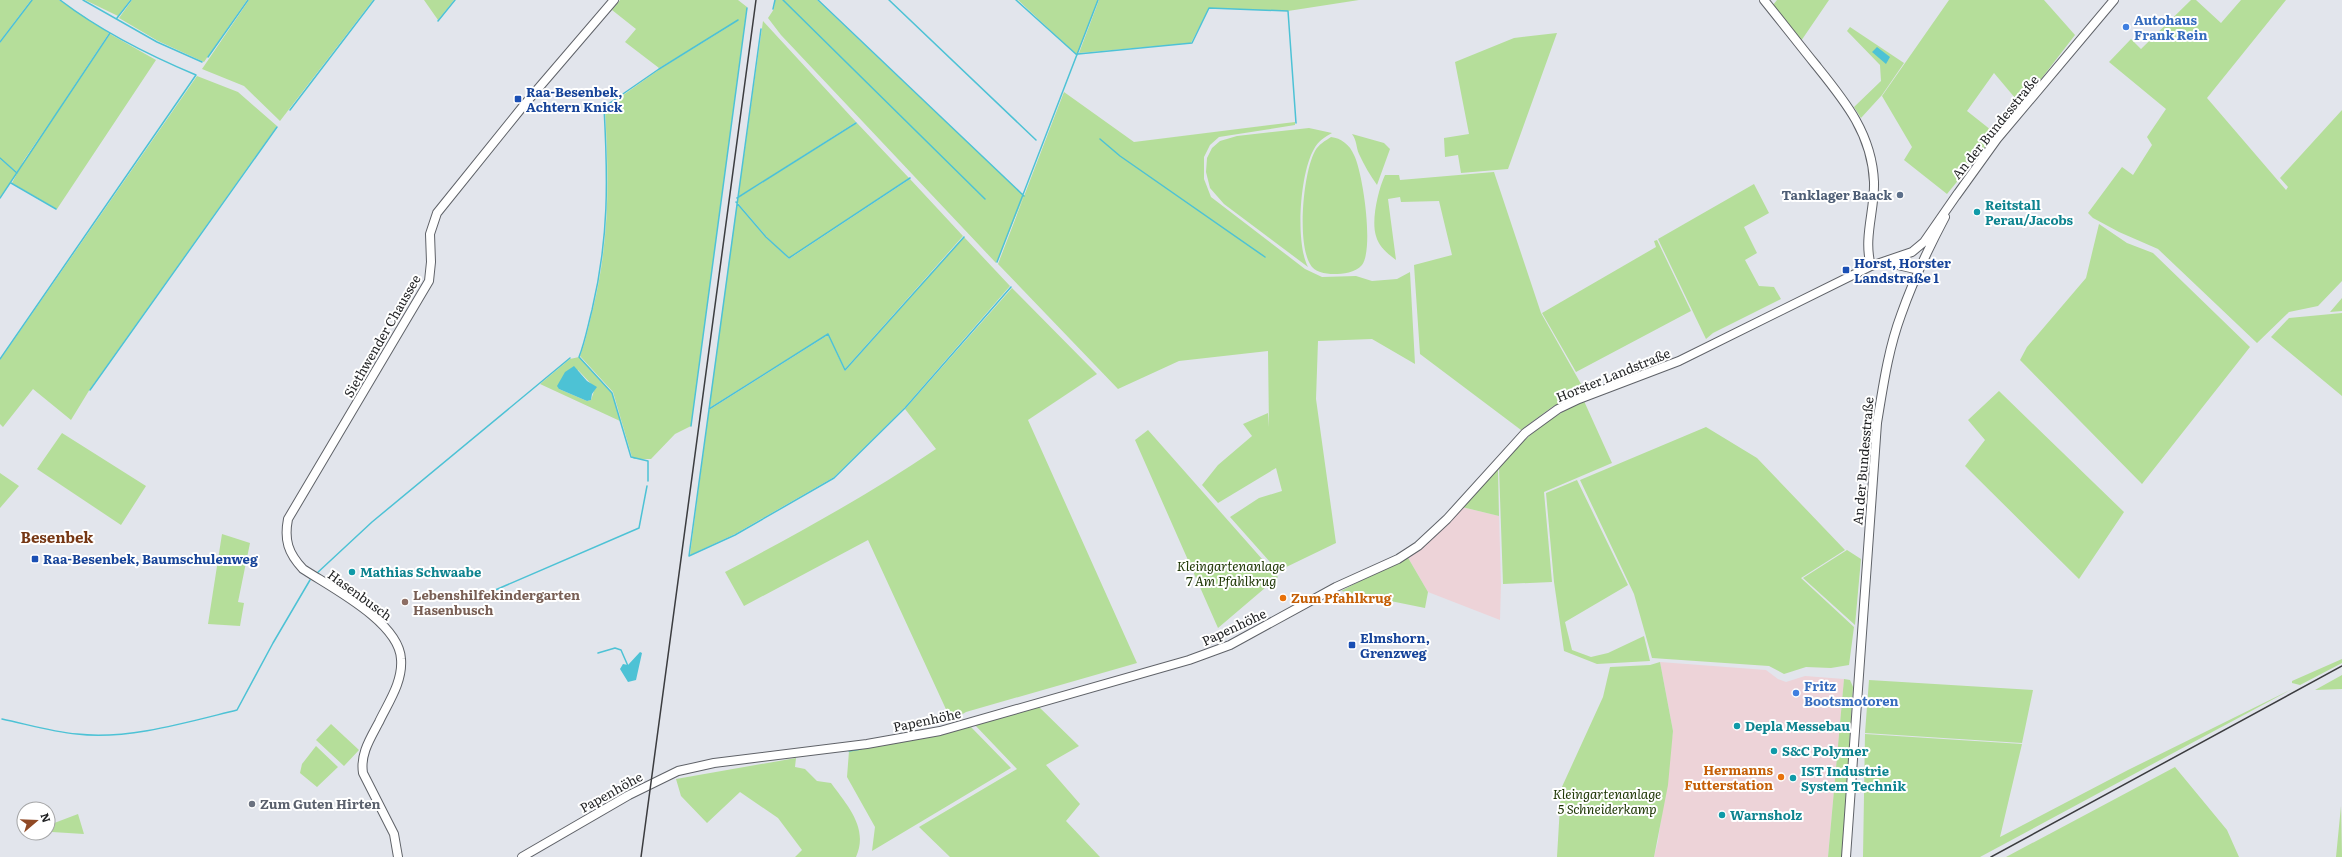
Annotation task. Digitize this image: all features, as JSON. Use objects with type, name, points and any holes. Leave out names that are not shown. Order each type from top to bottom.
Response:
[{"type":"main road","name":"Siethwender Chaussee","points":[[312,575],[303,569],[290,553],[285,533],[288,519],[429,281],[431,262],[430,234],[437,213],[524,105],[614,0]]},
{"type":"main road","points":[[1764,0],[1850,109],[1864,135],[1870,152],[1874,182],[1867,250],[1871,266]]},
{"type":"main road","name":"An der Bundesstraße","points":[[1846,857],[1876,423],[1886,370],[1900,317],[1919,270],[1958,193],[1998,139],[2114,0]]},
{"type":"main road","name":"Horster Landstraße","points":[[1336,588],[1398,559],[1427,539],[1525,433],[1558,409],[1579,399],[1684,358],[1871,266],[1912,252],[1924,242],[1958,193]]},
{"type":"main road","points":[[1885,262],[1919,270]]},
{"type":"main road","name":"Hasenbusch","points":[[312,575],[381,623],[397,642],[401,659],[399,678],[365,750],[362,765],[364,773],[394,834],[398,857]]},
{"type":"main road","name":"Papenhöhe","points":[[522,857],[629,795],[678,772],[714,763],[867,744],[928,733],[965,724],[1205,655],[1267,627],[1336,588]]},
{"type":"shaded area","points":[[1462,507],[1499,516],[1501,584],[1500,620],[1428,592],[1407,556],[1432,539]]},
{"type":"shaded area","points":[[1660,662],[1766,670],[1778,679],[1786,682],[1805,676],[1844,679],[1828,857],[1654,857],[1658,841],[1673,731]]},
{"type":"green space","points":[[0,0],[31,0],[0,41]]},
{"type":"green space","points":[[32,0],[59,0],[109,33],[17,172],[0,158],[0,43]]},
{"type":"green space","points":[[85,0],[130,0],[118,16]]},
{"type":"green space","points":[[132,0],[247,0],[204,62],[158,41],[119,18]]},
{"type":"green space","points":[[249,0],[373,0],[280,121],[244,86],[202,69]]},
{"type":"green space","points":[[424,0],[454,0],[438,20]]},
{"type":"green space","points":[[620,0],[738,0],[747,7],[691,426],[675,434],[651,459],[634,459],[632,457],[613,392],[580,356],[593,309],[603,258],[607,209],[605,108],[660,69],[733,24],[659,68],[625,42],[636,29],[612,10]]},
{"type":"green space","points":[[775,0],[817,0],[1024,196],[996,263],[781,35],[768,18],[774,9]]},
{"type":"green space","points":[[1018,0],[1098,0],[1077,55]]},
{"type":"green space","points":[[1099,0],[1359,0],[1288,11],[1209,8],[1191,43],[1079,53]]},
{"type":"green space","points":[[1777,0],[1829,0],[1801,41],[1773,5]]},
{"type":"green space","points":[[1949,0],[2044,0],[2075,35],[2021,105],[1994,73],[1967,111],[1996,134],[1947,194],[1904,160],[1912,147],[1882,96]]},
{"type":"green space","points":[[2191,0],[2196,0],[2221,23],[2241,0],[2286,0],[2207,98],[2286,190],[2288,187],[2280,178],[2342,110],[2342,281],[2318,306],[2289,312],[2257,343],[2158,249],[2119,232],[2093,218],[2088,213],[2122,167],[2133,175],[2152,145],[2147,137],[2166,109],[2109,62],[2131,39],[2141,49]]},
{"type":"green space","points":[[763,21],[856,122],[738,197]]},
{"type":"green space","points":[[1850,27],[1904,63],[1882,95],[1861,118],[1854,107],[1881,81],[1880,65],[1847,31]]},
{"type":"green space","points":[[1557,33],[1508,169],[1461,173],[1458,155],[1445,157],[1444,138],[1469,134],[1455,62],[1514,38]]},
{"type":"green space","points":[[110,34],[156,60],[57,209],[12,183],[24,160]]},
{"type":"green space","points":[[197,76],[238,92],[277,126],[90,389],[71,420],[33,389],[3,427],[0,424],[0,360]]},
{"type":"green space","points":[[1064,92],[1134,142],[1295,122],[1295,125],[1219,137],[1210,145],[1204,157],[1204,179],[1211,197],[1305,269],[1322,277],[1356,276],[1372,281],[1397,279],[1410,272],[1415,364],[1372,339],[1318,341],[1316,399],[1336,543],[1278,571],[1230,517],[1259,498],[1282,491],[1276,468],[1218,503],[1202,485],[1218,465],[1252,436],[1243,424],[1268,413],[1269,427],[1268,351],[1179,361],[1118,389],[998,264]]},
{"type":"green space","points":[[857,123],[909,178],[789,258],[767,237],[737,202],[738,198]]},
{"type":"green space","points":[[1309,128],[1332,133],[1316,146],[1309,160],[1305,174],[1300,225],[1301,241],[1308,267],[1224,204],[1210,188],[1206,172],[1207,158],[1212,148],[1220,141],[1237,136]]},
{"type":"green space","points":[[1352,134],[1384,143],[1390,149],[1377,185],[1361,158]]},
{"type":"green space","points":[[1331,137],[1345,143],[1354,155],[1361,178],[1366,211],[1367,244],[1362,265],[1352,271],[1341,274],[1324,273],[1314,269],[1306,254],[1304,240],[1303,208],[1307,175],[1311,161],[1318,146]]},
{"type":"green space","points":[[0,159],[17,173],[0,197]]},
{"type":"green space","points":[[1494,172],[1541,313],[1585,391],[1552,407],[1521,430],[1420,354],[1414,265],[1452,255],[1439,201],[1401,202],[1400,197],[1388,199],[1396,260],[1381,247],[1377,240],[1374,222],[1376,206],[1385,175],[1399,175],[1400,180]]},
{"type":"green space","points":[[910,179],[963,236],[845,369],[828,334],[709,408],[737,203],[766,237],[789,259]]},
{"type":"green space","points":[[1754,184],[1769,213],[1744,227],[1757,253],[1745,260],[1759,286],[1774,287],[1781,299],[1713,333],[1706,339],[1658,239]]},
{"type":"green space","points":[[2099,224],[2127,243],[2153,253],[2250,347],[2142,484],[2020,360],[2027,347],[2086,278]]},
{"type":"green space","points":[[964,237],[1010,286],[904,408],[834,477],[735,534],[690,555],[709,410],[828,335],[845,371]]},
{"type":"green space","points":[[1657,240],[1691,311],[1576,372],[1542,313],[1656,247],[1654,241]]},
{"type":"green space","points":[[1012,288],[1097,374],[1028,420],[1137,663],[966,712],[956,718],[950,718],[868,540],[744,606],[725,572],[832,514],[936,449],[905,409]]},
{"type":"green space","points":[[2342,298],[2342,311],[2330,312]]},
{"type":"green space","points":[[2342,313],[2342,396],[2271,337],[2289,318]]},
{"type":"green space","points":[[579,357],[612,393],[620,421],[540,384],[570,359]],"holes":[[[578,370],[595,388],[591,400],[587,401],[559,389]]]},
{"type":"green space","points":[[1999,391],[2124,512],[2079,579],[1965,466],[1985,440],[1968,420]]},
{"type":"green space","points":[[1584,401],[1612,463],[1544,492],[1552,582],[1503,584],[1499,468],[1537,429],[1559,414]]},
{"type":"green space","points":[[1706,427],[1757,458],[1845,550],[1801,578],[1854,627],[1849,665],[1831,668],[1806,667],[1784,674],[1769,666],[1652,658],[1634,594],[1580,480]]},
{"type":"green space","name":"Kleingartenanlage 7 Am Pfahlkrug","points":[[1148,430],[1278,577],[1218,628],[1135,440]]},
{"type":"green space","points":[[62,433],[146,486],[121,525],[37,469]]},
{"type":"green space","points":[[1498,469],[1499,516],[1462,507]]},
{"type":"green space","points":[[0,473],[19,486],[0,508]]},
{"type":"green space","points":[[1577,480],[1628,585],[1565,622],[1572,650],[1591,657],[1608,653],[1644,636],[1650,661],[1597,664],[1564,651],[1554,582],[1546,493]]},
{"type":"green space","points":[[222,534],[250,543],[238,602],[244,603],[240,626],[208,624]]},
{"type":"green space","points":[[1847,550],[1861,559],[1855,625],[1803,578]]},
{"type":"green space","points":[[1407,556],[1428,592],[1425,608],[1341,591]]},
{"type":"green space","points":[[2342,659],[2342,663],[2300,685],[2292,683],[2292,681]]},
{"type":"green space","name":"Kleingartenanlage 5 Schneiderkamp","points":[[1660,662],[1673,731],[1668,785],[1654,857],[1557,857],[1561,789],[1603,697],[1610,667],[1650,665]]},
{"type":"green space","points":[[2342,675],[2342,689],[2315,690]]},
{"type":"green space","points":[[1844,679],[1850,680],[1853,687],[1842,857],[1828,857]]},
{"type":"green space","points":[[1869,680],[2033,690],[2022,743],[1865,733]]},
{"type":"green space","points":[[2292,689],[1980,857],[1863,857],[1865,734],[2022,744],[2000,837],[2128,770]]},
{"type":"green space","points":[[1038,706],[1079,746],[1046,765],[1080,804],[1066,821],[1100,857],[950,857],[919,827],[1017,769],[974,724]]},
{"type":"green space","points":[[331,724],[359,750],[344,766],[316,740]]},
{"type":"green space","points":[[970,726],[1011,768],[872,851],[875,827],[847,777],[849,751]]},
{"type":"green space","points":[[316,746],[338,767],[317,787],[300,773],[302,764]]},
{"type":"green space","points":[[796,758],[795,767],[805,769],[817,781],[831,783],[849,808],[858,827],[860,836],[856,857],[795,857],[802,850],[778,818],[740,792],[707,823],[681,796],[676,779]]},
{"type":"green space","points":[[2175,767],[2227,830],[2239,857],[2006,857]]},
{"type":"green space","points":[[2341,806],[2342,857],[2336,857]]},
{"type":"green space","points":[[78,814],[84,834],[56,832],[56,822]]},
{"type":"water","points":[[1877,47],[1890,57],[1886,64],[1872,52]]},
{"type":"water","points":[[574,366],[587,381],[597,387],[592,394],[591,400],[587,401],[559,389],[557,386],[565,372]]},
{"type":"water","points":[[640,652],[642,653],[636,680],[628,682],[620,669],[623,664],[628,665]]},
{"type":"waterway","points":[[0,42],[32,0]]},
{"type":"waterway","points":[[0,359],[196,75],[160,59],[109,33],[60,0]]},
{"type":"waterway","points":[[83,0],[157,42],[202,62]]},
{"type":"waterway","points":[[117,18],[131,0]]},
{"type":"waterway","points":[[208,57],[248,0]]},
{"type":"waterway","points":[[290,110],[374,0]]},
{"type":"waterway","points":[[438,21],[455,0]]},
{"type":"waterway","points":[[773,9],[775,0]]},
{"type":"waterway","points":[[783,0],[985,199]]},
{"type":"waterway","points":[[818,0],[1024,196]]},
{"type":"waterway","points":[[889,0],[1036,140]]},
{"type":"waterway","points":[[1016,0],[1077,55]]},
{"type":"waterway","points":[[997,262],[1098,0]]},
{"type":"waterway","points":[[691,426],[747,8]]},
{"type":"waterway","points":[[1078,54],[1192,43],[1209,8],[1288,11],[1296,123]]},
{"type":"waterway","points":[[648,481],[648,461],[631,457],[612,393],[579,357],[592,310],[602,258],[606,209],[604,107],[659,69],[738,20]]},
{"type":"waterway","points":[[689,556],[761,29]]},
{"type":"waterway","points":[[0,198],[110,33]]},
{"type":"waterway","points":[[737,198],[856,123]]},
{"type":"waterway","points":[[90,390],[277,127]]},
{"type":"waterway","points":[[1100,139],[1120,156],[1265,257]]},
{"type":"waterway","points":[[0,158],[17,173]]},
{"type":"waterway","points":[[736,202],[766,237],[789,258],[910,178]]},
{"type":"waterway","points":[[11,183],[56,209]]},
{"type":"waterway","points":[[709,409],[828,334],[845,370],[964,237]]},
{"type":"waterway","points":[[689,556],[735,535],[834,478],[905,408],[1011,287]]},
{"type":"waterway","points":[[316,574],[372,522],[570,358]]},
{"type":"waterway","points":[[493,591],[639,528],[647,486]]},
{"type":"waterway","points":[[2,719],[49,730],[97,735],[158,729],[237,710],[273,643],[310,580]]},
{"type":"waterway","points":[[598,653],[615,648],[621,650],[628,666]]},
{"type":"waterway","points":[[849,751],[861,749]]},
{"type":"railway","points":[[641,857],[756,0]]},
{"type":"railway","points":[[1991,857],[2342,666]]},
{"type":"place","name":"Autohaus Frank Rein","points":[[2126,27]]},
{"type":"place","name":"Raa-Besenbek, Achtern Knick","points":[[518,99]]},
{"type":"place","name":"Tanklager Baack","points":[[1900,195]]},
{"type":"place","name":"Reitstall Perau/Jacobs","points":[[1977,212]]},
{"type":"place","name":"Horst, Horster Landstraße 1","points":[[1846,270]]},
{"type":"place","name":"Raa-Besenbek, Baumschulenweg","points":[[35,559]]},
{"type":"place","name":"Mathias Schwaabe","points":[[352,572]]},
{"type":"place","name":"Zum Pfahlkrug","points":[[1283,598]]},
{"type":"place","name":"Lebenshilfekindergarten Hasenbusch","points":[[405,602]]},
{"type":"place","name":"Elmshorn, Grenzweg","points":[[1352,645]]},
{"type":"place","name":"Fritz Bootsmotoren","points":[[1796,693]]},
{"type":"place","name":"Depla Messebau","points":[[1737,726]]},
{"type":"place","name":"S&C Polymer","points":[[1774,751]]},
{"type":"place","name":"Hermanns Futterstation","points":[[1781,777]]},
{"type":"place","name":"IST Industrie System Technik","points":[[1793,778]]},
{"type":"place","name":"Zum Guten Hirten","points":[[252,804]]},
{"type":"place","name":"Warnsholz","points":[[1722,815]]},
{"type":"district","name":"Besenbek","points":[[57,538]]}]
